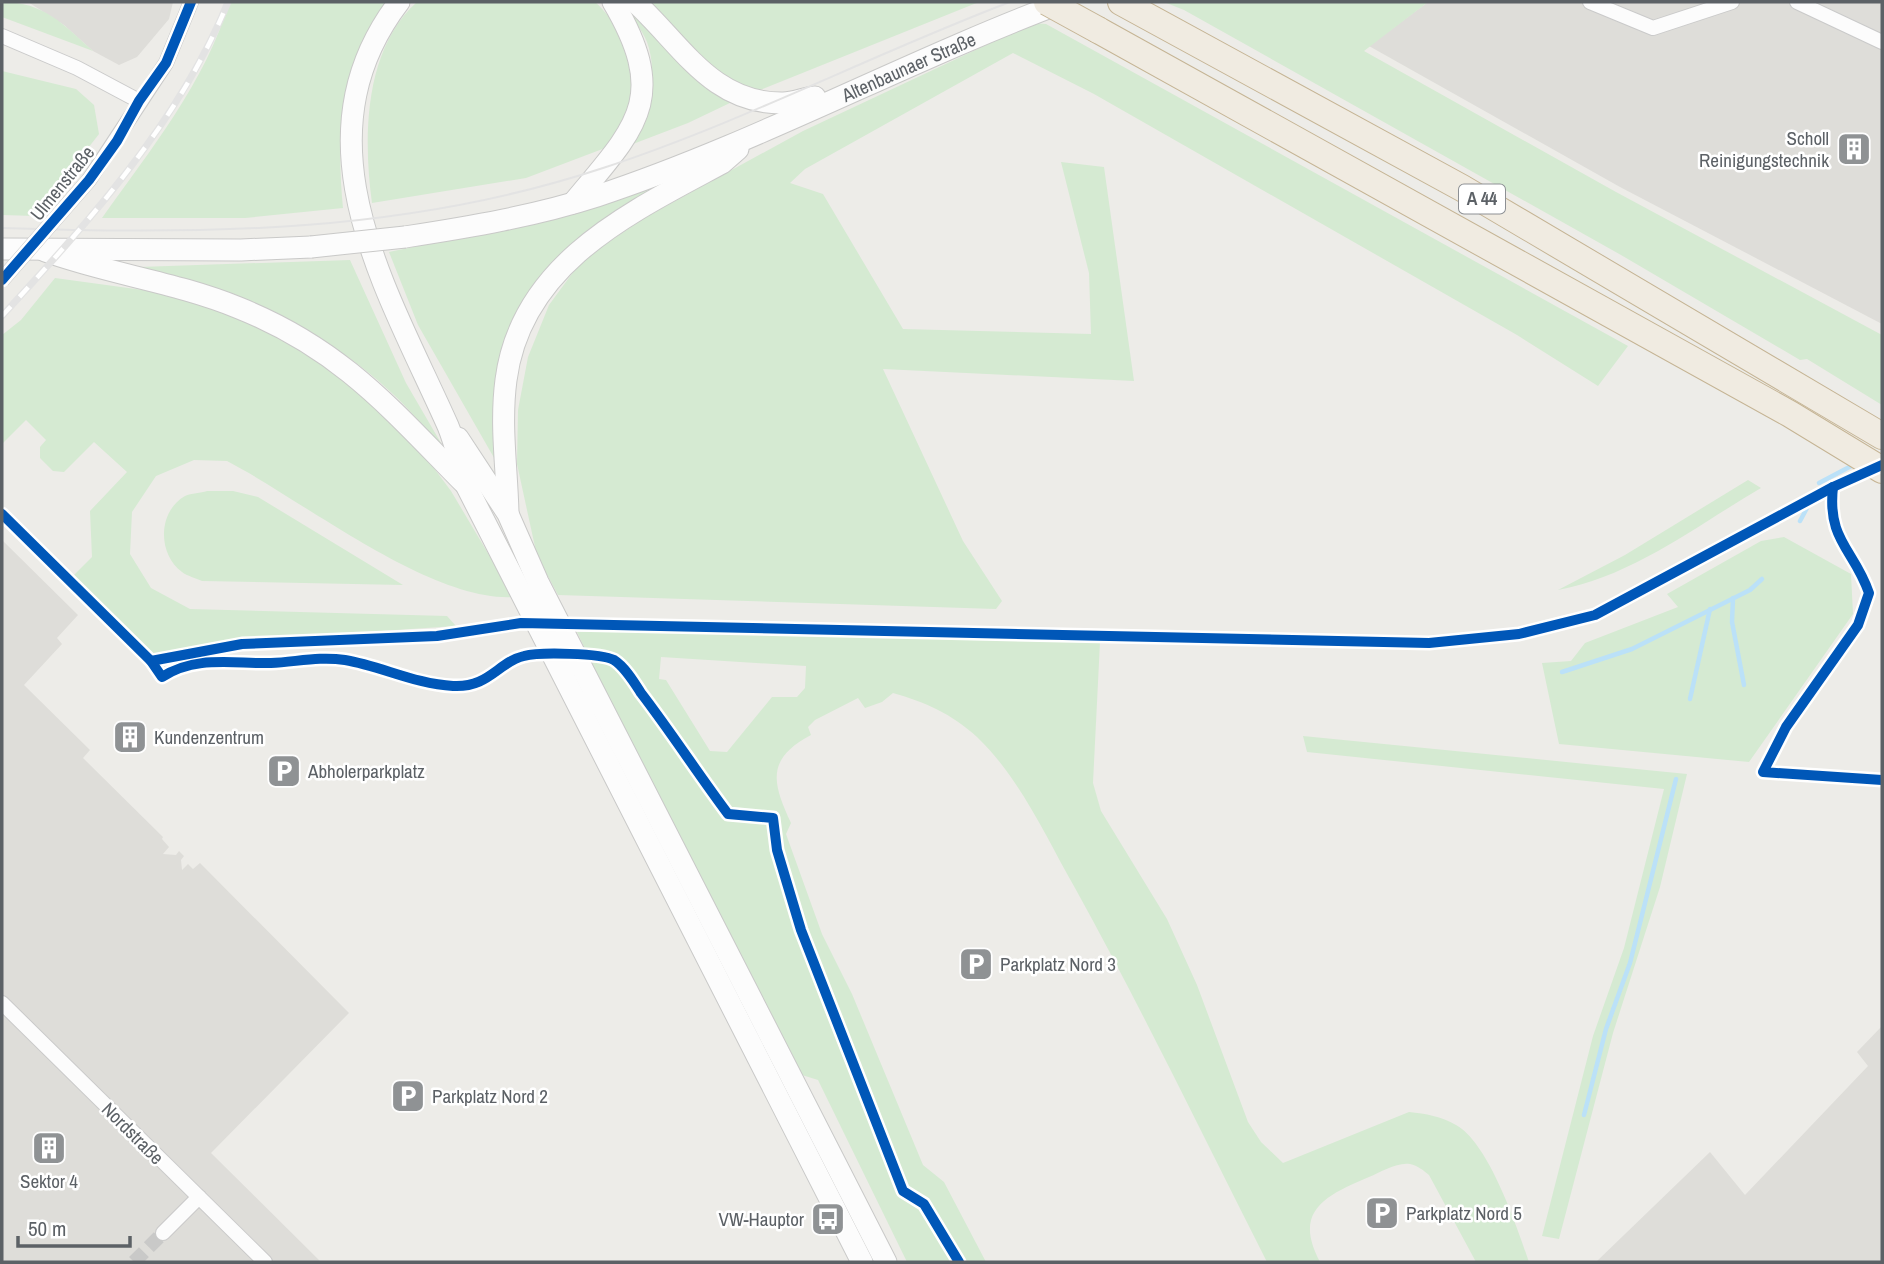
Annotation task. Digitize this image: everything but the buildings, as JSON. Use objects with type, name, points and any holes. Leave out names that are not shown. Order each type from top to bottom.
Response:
[{"type":"highway","name":"A 44","points":[[1046,2],[1790,414],[1882,470]]},
{"type":"highway","name":"A 44","points":[[1121,2],[1462,188],[1882,436]]},
{"type":"main road","points":[[399,2],[366,57],[352,109],[351,148],[358,198],[380,280],[450,429],[467,487],[512,574],[569,664],[886,1262]]},
{"type":"main road","points":[[573,203],[629,134],[641,96],[636,46],[613,2]]},
{"type":"main road","points":[[635,2],[713,82],[735,95],[786,103],[810,97],[838,96]]},
{"type":"main road","name":"Altenbaunaer Straße","points":[[753,136],[971,37],[1066,2]]},
{"type":"main road","points":[[508,514],[502,423],[506,378],[517,339],[544,290],[570,258],[598,233],[722,163],[753,136]]},
{"type":"main road","points":[[2,249],[45,251],[311,247],[405,237],[509,219],[573,203],[753,136]]},
{"type":"main road","points":[[45,251],[91,268],[181,288],[238,307],[285,329],[328,355],[368,385],[467,487]]},
{"type":"main road","points":[[450,429],[508,514],[538,582],[569,664],[862,1262]]},
{"type":"street","name":"Ulmenstraße","points":[[2,280],[89,180],[117,141],[139,100],[166,62],[191,2]]},
{"type":"street","points":[[1590,2],[1653,28],[1732,2]]},
{"type":"street","points":[[1797,2],[1882,42]]},
{"type":"street","points":[[2,36],[77,68],[139,100]]},
{"type":"street","name":"Nordstraße","points":[[2,1003],[265,1262]]},
{"type":"street","points":[[163,1233],[199,1197]]},
{"type":"shaded area","points":[[28,2],[173,2],[169,19],[137,57],[119,65],[93,51],[64,25]]},
{"type":"shaded area","points":[[1428,2],[1882,2],[1882,324],[1620,187],[1369,46]]},
{"type":"shaded area","points":[[2,540],[78,615],[57,638],[62,644],[24,685],[90,750],[83,758],[163,837],[169,847],[163,854],[176,855],[179,851],[184,856],[181,860],[182,870],[188,864],[193,869],[200,863],[349,1013],[211,1153],[321,1262],[2,1262]]},
{"type":"shaded area","points":[[1882,1026],[1882,1262],[1596,1262],[1710,1152],[1745,1195],[1868,1066],[1857,1052]]},
{"type":"green space","points":[[2,2],[41,10],[93,51],[2,17]]},
{"type":"green space","points":[[229,2],[386,2],[362,43],[347,87],[340,148],[343,208],[245,218],[102,218],[191,88],[219,31]]},
{"type":"green space","points":[[417,2],[595,2],[615,25],[632,70],[633,101],[629,116],[613,145],[526,178],[372,203],[368,123],[377,69],[386,44],[399,21]]},
{"type":"green space","points":[[647,2],[979,2],[755,92],[726,82]]},
{"type":"green space","points":[[1164,2],[1428,2],[1364,51],[1616,192],[1882,335],[1882,405],[1807,359],[1800,360],[1621,255],[1184,10]]},
{"type":"green space","points":[[622,4],[732,102],[688,123],[633,144],[647,107],[652,68],[645,37]]},
{"type":"green space","points":[[1033,23],[1046,24],[1628,346],[1598,386],[1517,335],[1094,94],[1013,53],[805,169],[790,183],[823,194],[903,329],[1091,334],[1089,273],[1061,162],[1104,167],[1134,381],[883,369],[963,541],[1002,601],[996,609],[558,595],[537,556],[517,464],[518,410],[528,357],[549,305],[582,260],[646,217],[803,131]]},
{"type":"green space","points":[[2,71],[76,89],[94,105],[99,134],[35,216],[2,215]]},
{"type":"green space","points":[[656,187],[588,230],[561,256],[529,295],[497,463],[418,325],[389,252],[523,224]]},
{"type":"green space","points":[[350,260],[406,383],[445,450],[401,402],[337,349],[242,300],[139,267]]},
{"type":"green space","points":[[55,278],[143,290],[207,305],[263,328],[314,355],[413,440],[451,491],[514,597],[481,594],[407,567],[227,461],[194,460],[156,476],[132,512],[130,554],[151,588],[190,609],[447,616],[456,626],[218,642],[153,655],[73,576],[92,557],[90,511],[127,472],[94,442],[64,472],[53,471],[40,458],[40,447],[46,440],[26,420],[2,444],[2,335],[21,320]]},
{"type":"green space","points":[[1748,480],[1761,488],[1663,548],[1612,574],[1558,590],[1625,555]]},
{"type":"green space","points":[[207,491],[233,491],[258,497],[403,585],[202,581],[186,575],[168,555],[164,533],[166,522],[176,503],[185,496]]},
{"type":"green space","points":[[1784,537],[1851,574],[1853,614],[1749,762],[1559,744],[1542,663],[1571,661],[1585,643],[1678,607],[1667,594],[1761,541]]},
{"type":"green space","points":[[577,632],[758,632],[1100,642],[1093,783],[1101,811],[1167,919],[1197,985],[1248,1122],[1261,1142],[1283,1163],[1409,1112],[1450,1122],[1468,1135],[1480,1149],[1500,1187],[1529,1262],[1476,1262],[1429,1175],[1416,1166],[1400,1164],[1340,1191],[1318,1207],[1312,1217],[1310,1229],[1312,1244],[1320,1262],[1267,1262],[1125,981],[1019,789],[992,753],[968,729],[938,710],[893,693],[882,702],[865,708],[858,698],[815,720],[808,727],[811,735],[786,753],[777,773],[777,783],[791,823],[786,834],[822,934],[852,994],[923,1165],[944,1182],[986,1262],[907,1262],[818,1080],[802,1075],[626,736]],"holes":[[[661,657],[806,666],[805,688],[797,697],[772,697],[727,752],[710,751],[666,680],[659,679]]]},
{"type":"green space","points":[[1303,736],[1687,774],[1660,887],[1613,1033],[1559,1239],[1542,1236],[1593,1036],[1624,948],[1664,789],[1307,752]]},
{"type":"waterway","points":[[1819,483],[1855,464]]},
{"type":"waterway","points":[[1800,521],[1807,508]]},
{"type":"waterway","points":[[1562,672],[1632,649],[1750,590],[1762,579]]},
{"type":"waterway","points":[[1733,598],[1732,622],[1744,685]]},
{"type":"waterway","points":[[1690,699],[1710,609]]},
{"type":"waterway","points":[[1584,1115],[1606,1029],[1630,963],[1676,779]]},
{"type":"tunnel","points":[[134,1262],[163,1233]]},
{"type":"tram line","points":[[2,228],[154,231],[306,225],[455,206],[529,190],[655,150],[1010,2]]},
{"type":"railway","points":[[2,316],[99,207],[158,129],[208,46],[228,2]]},
{"type":"cycle path","points":[[2,280],[89,180],[117,141],[139,101],[166,63],[191,2]]},
{"type":"cycle path","points":[[151,661],[242,644],[437,636],[521,623],[1429,643],[1519,634],[1595,615],[1833,487],[1882,465]]},
{"type":"cycle path","points":[[1833,487],[1832,505],[1838,533],[1869,593],[1858,625],[1786,727],[1763,772],[1882,780]]},
{"type":"cycle path","points":[[2,514],[151,661],[162,677],[175,670],[201,663],[271,663],[326,659],[345,660],[439,685],[465,686],[484,679],[524,656],[584,655],[607,658],[618,663],[728,814],[773,818],[777,850],[801,930],[903,1191],[924,1204],[959,1262]]},
{"type":"place","name":"Scholl Reinigungstechnik","points":[[1854,149]]},
{"type":"place","name":"Kundenzentrum","points":[[130,737]]},
{"type":"place","name":"Abholerparkplatz","points":[[284,771]]},
{"type":"place","name":"Parkplatz Nord 3","points":[[976,964]]},
{"type":"place","name":"Parkplatz Nord 2","points":[[408,1096]]},
{"type":"place","name":"Sektor 4","points":[[49,1148]]},
{"type":"place","name":"Parkplatz Nord 5","points":[[1382,1213]]},
{"type":"place","name":"VW-Hauptor","points":[[828,1219]]}]
